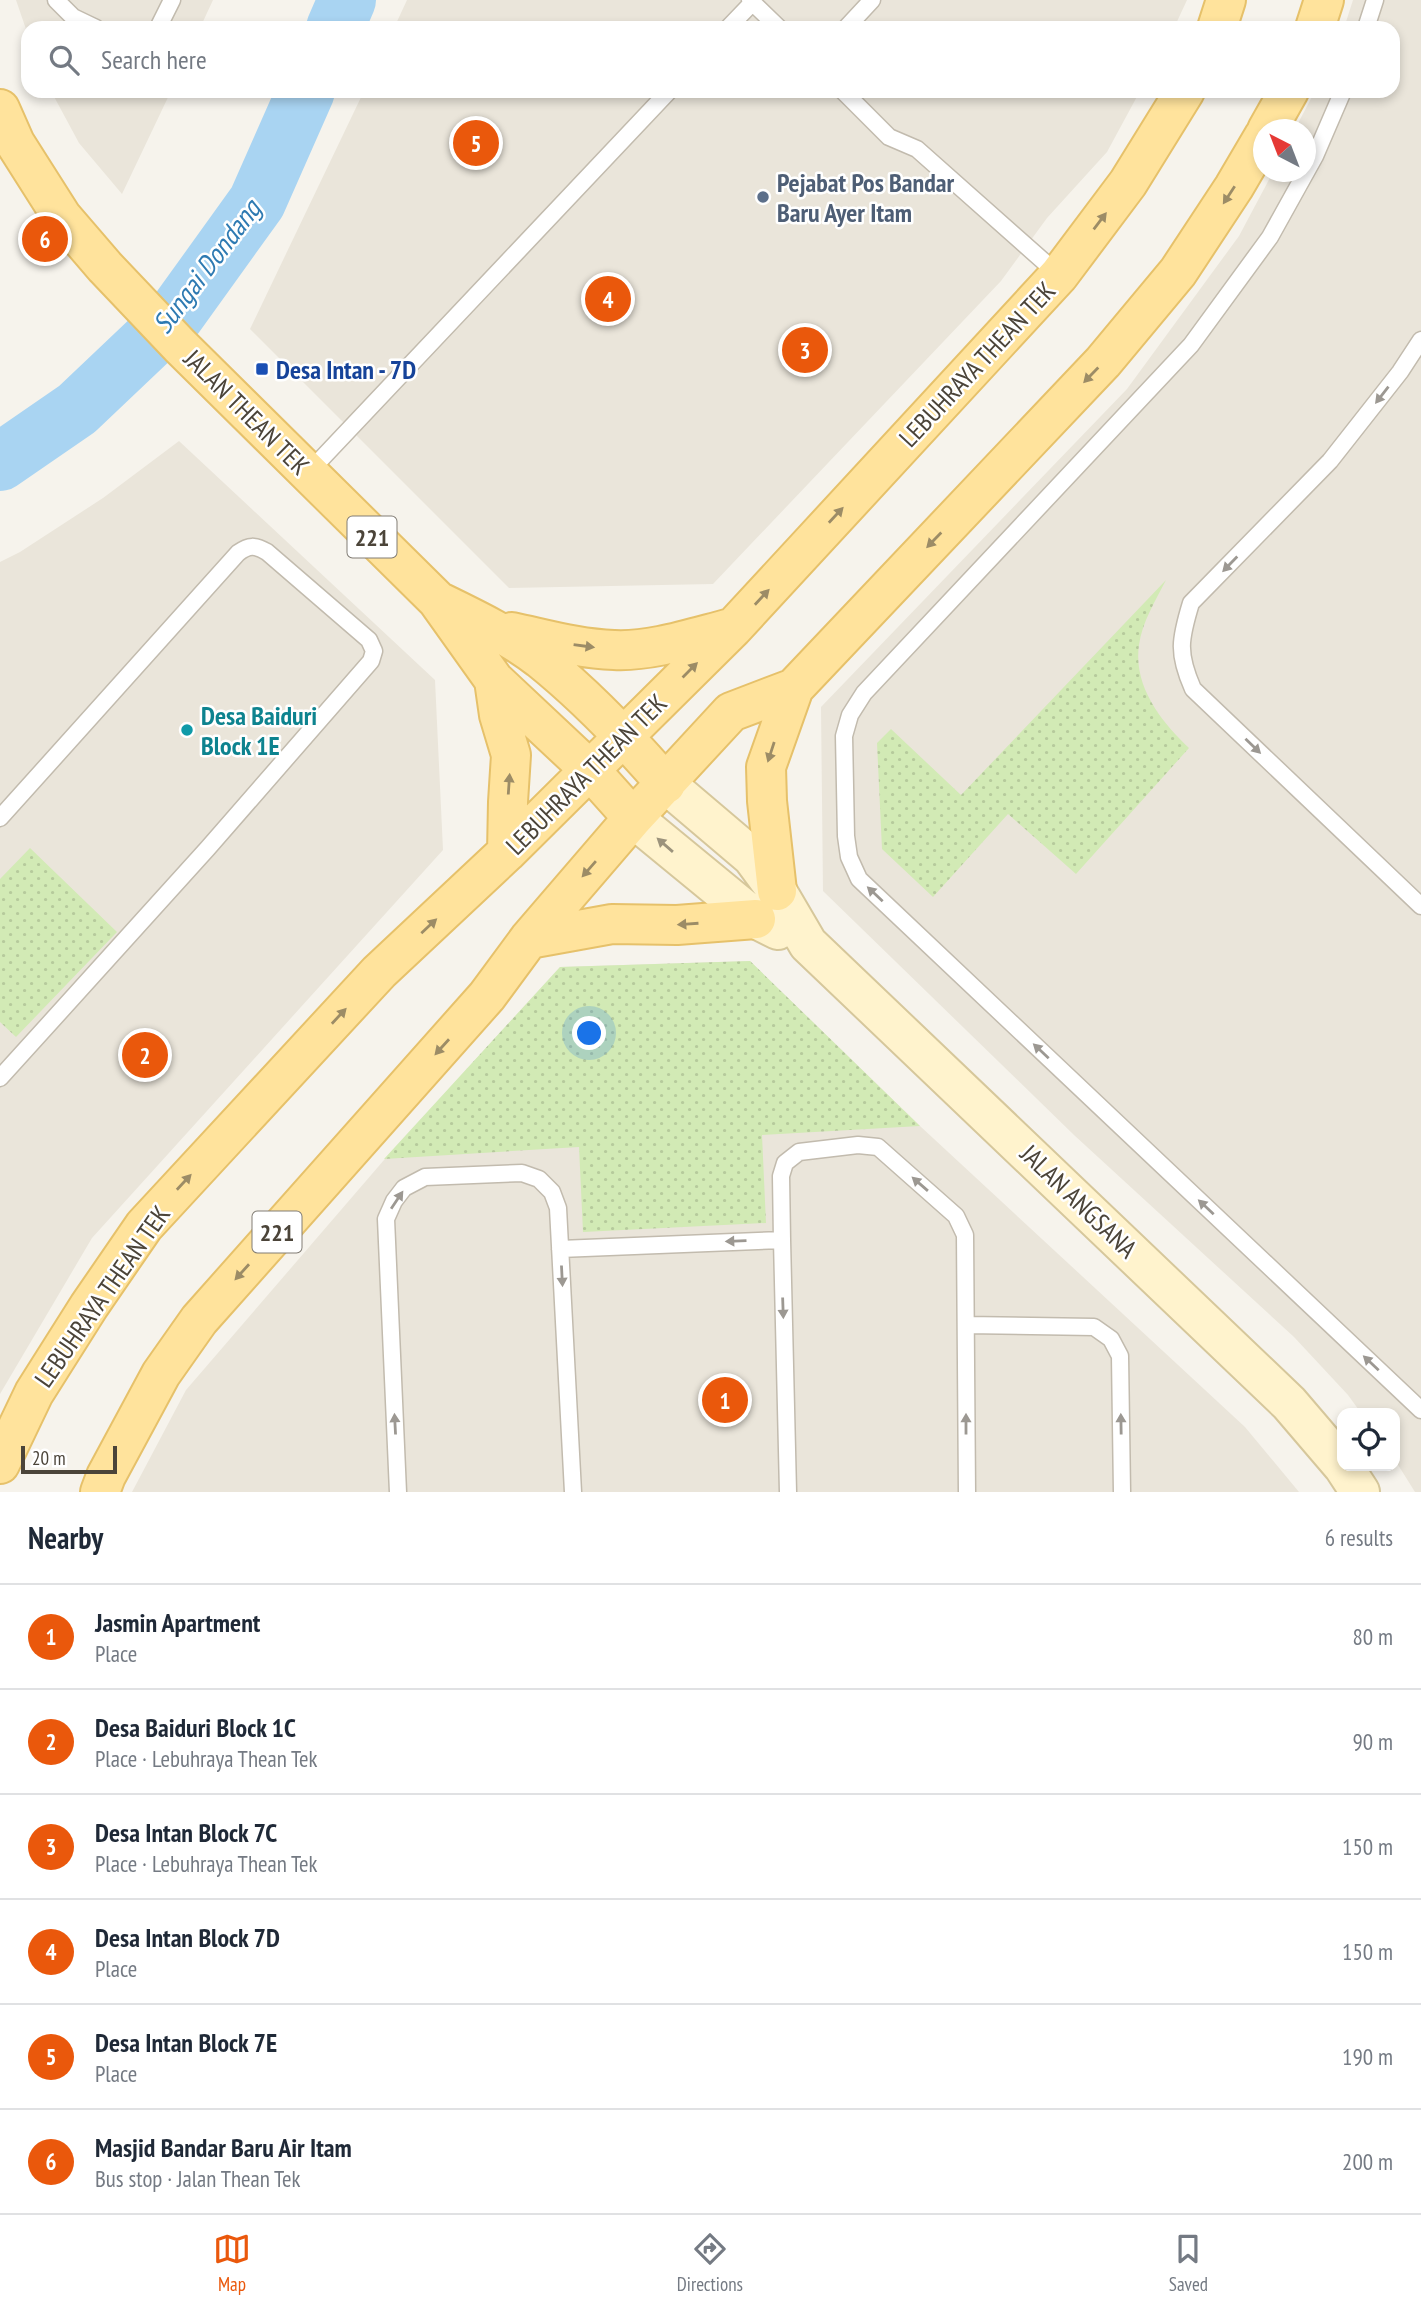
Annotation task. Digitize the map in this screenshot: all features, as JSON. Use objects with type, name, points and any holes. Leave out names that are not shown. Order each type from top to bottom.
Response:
[{"type":"main road","points":[[1219,21],[1226,0]]},
{"type":"main road","points":[[1317,21],[1324,0]]},
{"type":"main road","name":"LEBUHRAYA THEAN TEK","points":[[0,1464],[34,1392],[144,1226],[379,972],[508,852],[733,628],[1059,275],[1128,183],[1181,98]]},
{"type":"main road","points":[[1273,119],[1285,98]]},
{"type":"main road","name":"JALAN THEAN TEK","points":[[0,109],[15,143],[62,217],[117,280],[180,346],[437,600],[494,680],[590,770],[633,818]]},
{"type":"main road","points":[[528,939],[612,924],[677,925],[766,905],[766,767],[794,688],[1103,362],[1178,272],[1253,155]]},
{"type":"main road","name":"JALAN THEAN TEK","points":[[437,600],[493,628],[539,659],[624,735],[666,784]]},
{"type":"main road","points":[[493,628],[575,646],[616,651],[663,645],[733,628]]},
{"type":"main road","points":[[494,680],[499,715],[511,755],[508,852]]},
{"type":"main road","points":[[666,784],[731,712],[794,688]]},
{"type":"main road","name":"221","points":[[100,1492],[161,1374],[199,1320],[487,996],[528,939],[666,784]]},
{"type":"main road","name":"JALAN ANGSANA","points":[[666,784],[752,857],[766,905]]},
{"type":"main road","name":"JALAN ANGSANA","points":[[633,818],[715,887],[766,905],[1289,1403],[1337,1460]]},
{"type":"main road","name":"JALAN ANGSANA","points":[[1345,1471],[1360,1492]]},
{"type":"lane","points":[[56,0],[62,8],[81,21]]},
{"type":"lane","points":[[162,21],[172,0]]},
{"type":"lane","points":[[853,21],[873,0]]},
{"type":"lane","points":[[1368,21],[1375,0]]},
{"type":"lane","points":[[734,21],[751,1],[772,21]]},
{"type":"lane","points":[[308,473],[662,98]]},
{"type":"lane","points":[[850,98],[889,137],[917,149],[1059,275]]},
{"type":"lane","points":[[1340,98],[1315,156],[1270,237],[1191,345],[864,693],[850,715],[844,736],[846,836],[849,857],[859,879],[1421,1410]]},
{"type":"lane","points":[[1421,340],[1400,372],[1330,461],[1191,603],[1181,634],[1182,665],[1193,689],[1421,906]]},
{"type":"lane","points":[[0,818],[238,553],[247,547],[257,546],[267,552],[369,640],[374,652],[371,661],[199,858],[0,1078]]},
{"type":"lane","points":[[788,1492],[781,1177],[785,1163],[799,1152],[858,1145],[878,1147],[956,1216],[965,1235],[967,1492]]},
{"type":"lane","points":[[398,1492],[386,1219],[394,1201],[404,1188],[425,1178],[522,1173],[539,1179],[552,1192],[558,1208],[573,1492]]},
{"type":"lane","points":[[560,1249],[782,1240]]},
{"type":"lane","points":[[966,1325],[1094,1327],[1111,1339],[1120,1356],[1122,1492]]},
{"type":"shaded area","points":[[16,0],[213,0],[203,21],[23,21]]},
{"type":"shaded area","points":[[407,0],[1187,0],[1177,21],[397,21]]},
{"type":"shaded area","points":[[1353,0],[1421,0],[1421,1492],[1415,1492],[1400,1468],[1400,1408],[1357,1408],[1294,1337],[1074,1135],[823,891],[821,707],[1127,389],[1239,236],[1268,182],[1316,182],[1316,119],[1300,119],[1311,98],[1400,98],[1400,21],[1346,21]]},
{"type":"shaded area","points":[[55,98],[168,98],[122,194],[79,143]]},
{"type":"shaded area","points":[[361,98],[1136,98],[1107,152],[1047,218],[1001,281],[713,584],[509,588],[250,329]]},
{"type":"shaded area","points":[[179,441],[435,680],[443,850],[92,1238],[0,1394],[0,562],[103,498]]},
{"type":"shaded area","points":[[750,961],[920,1126],[1245,1427],[1299,1492],[132,1492],[186,1390],[384,1160],[560,967]]},
{"type":"green space","points":[[1166,580],[1143,628],[1138,660],[1140,675],[1160,715],[1189,748],[1076,874],[1008,814],[933,897],[882,849],[877,743],[891,729],[961,795]]},
{"type":"green space","points":[[30,848],[117,932],[16,1037],[0,1022],[0,879]]},
{"type":"green space","points":[[750,961],[920,1126],[762,1135],[766,1223],[583,1232],[579,1147],[384,1159],[560,967]]},
{"type":"waterway","name":"Sungai Dondang","points":[[338,21],[347,0]]},
{"type":"waterway","name":"Sungai Dondang","points":[[0,462],[77,409],[175,316],[257,202],[303,98]]},
{"type":"place","name":"Desa Intan Block 7E","points":[[476,143]]},
{"type":"place","name":"Pejabat Pos Bandar Baru Ayer Itam","points":[[763,197]]},
{"type":"place","name":"Masjid Bandar Baru Air Itam","points":[[45,239]]},
{"type":"place","name":"Desa Intan Block 7D","points":[[608,299]]},
{"type":"place","name":"Desa Intan Block 7C","points":[[805,350]]},
{"type":"place","name":"Desa Intan - 7D","points":[[262,369]]},
{"type":"place","name":"Desa Baiduri Block 1E","points":[[187,730]]},
{"type":"place","name":"Desa Baiduri Block 1C","points":[[145,1055]]},
{"type":"place","name":"Jasmin Apartment","points":[[725,1400]]}]
